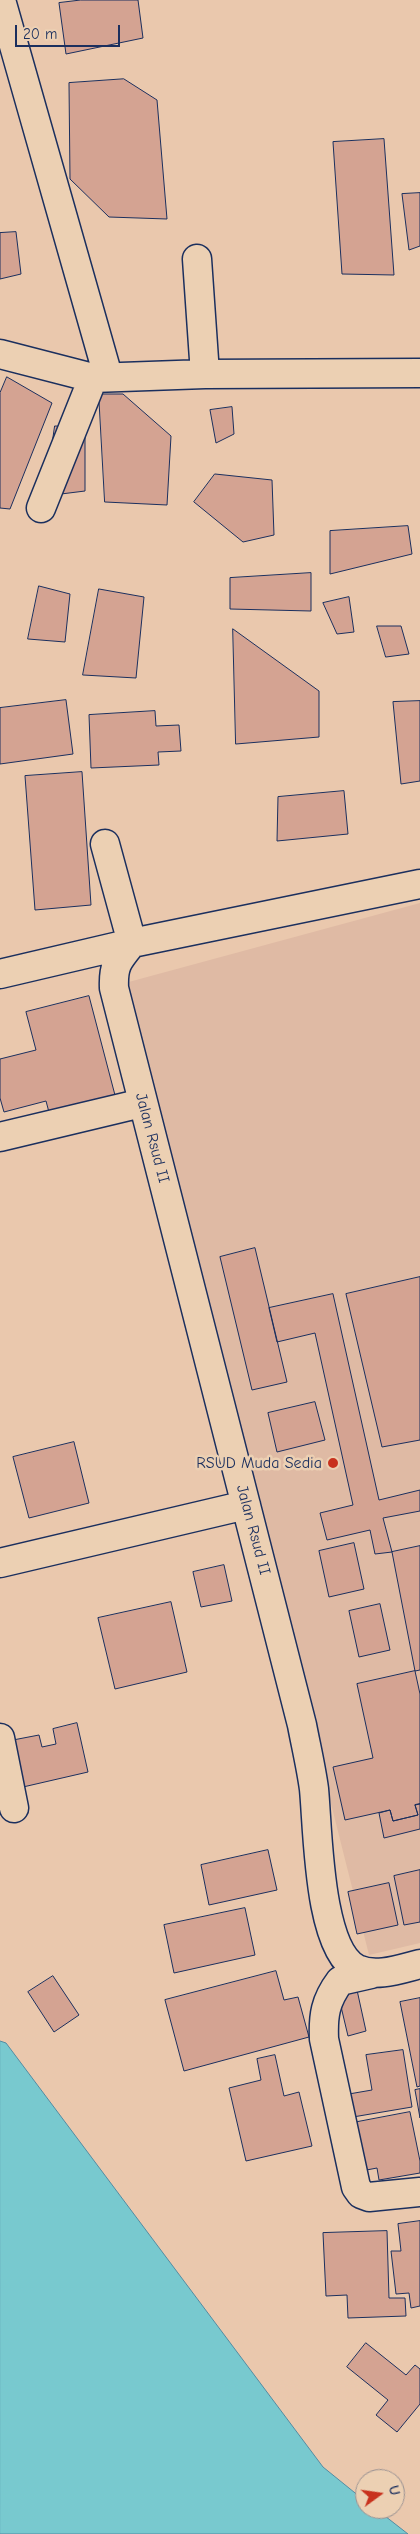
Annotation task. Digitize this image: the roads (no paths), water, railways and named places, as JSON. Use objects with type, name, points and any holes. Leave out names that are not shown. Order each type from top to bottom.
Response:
[{"type":"street","points":[[0,0],[100,377],[41,508]]},
{"type":"street","points":[[197,259],[205,374]]},
{"type":"street","points":[[0,354],[100,377],[205,374],[420,373]]},
{"type":"street","points":[[105,844],[132,943]]},
{"type":"street","points":[[0,974],[132,943],[420,884]]},
{"type":"street","name":"Jalan Rsud II","points":[[132,943],[117,960],[113,972],[114,988],[302,1725],[313,1786],[328,1923],[342,1957],[355,1968],[371,1974]]},
{"type":"street","points":[[0,1137],[142,1103]]},
{"type":"street","points":[[0,1563],[246,1505]]},
{"type":"street","points":[[0,1738],[14,1808]]},
{"type":"street","points":[[420,1964],[340,1982],[329,1997],[323,2019],[324,2040],[356,2187],[362,2194],[369,2197],[420,2192]]},
{"type":"water","points":[[0,2041],[6,2043],[323,2467],[355,2493],[355,2519],[389,2519],[408,2534],[0,2534]]},
{"type":"place","name":"RSUD Muda Sedia","points":[[333,1463]]}]
